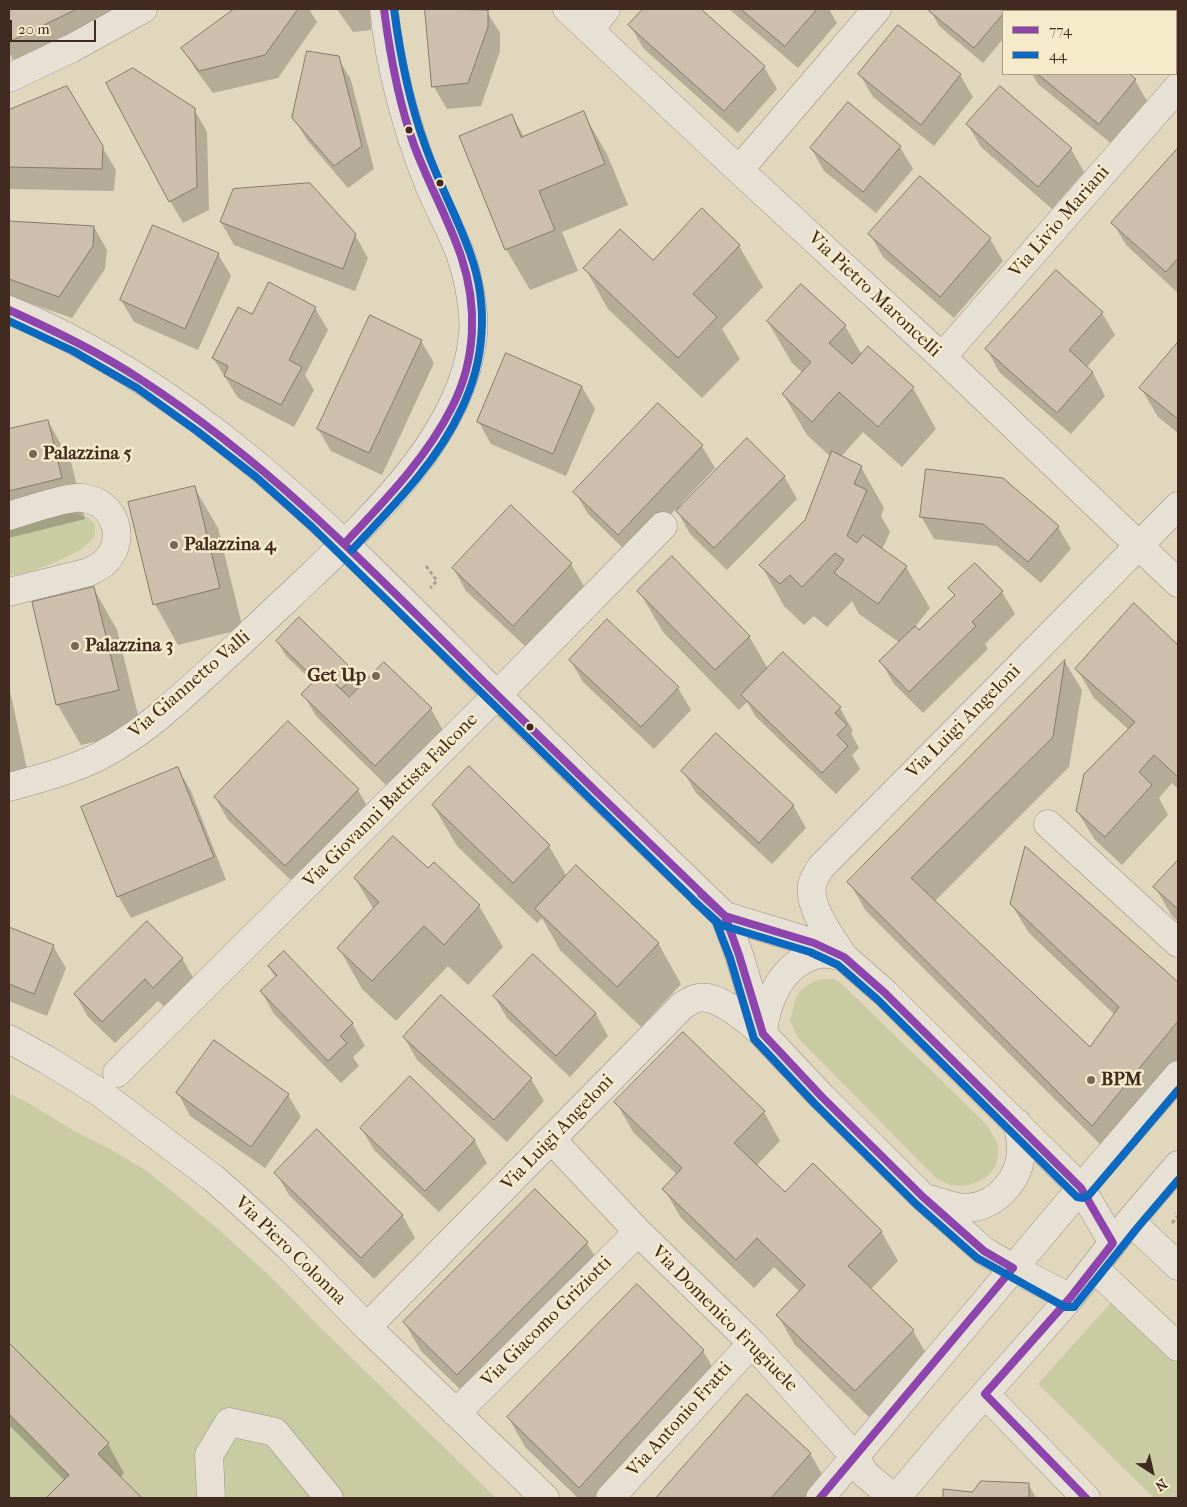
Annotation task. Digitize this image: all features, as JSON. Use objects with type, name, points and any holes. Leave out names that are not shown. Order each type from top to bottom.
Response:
[{"type":"street","points":[[9,78],[72,48],[143,9]]},
{"type":"street","name":"Via Giannetto Valli","points":[[9,787],[77,766],[98,756],[148,726],[194,687],[345,543],[392,492],[428,448],[457,396],[474,333],[467,275],[459,251],[430,186],[408,128],[391,54],[384,9]]},
{"type":"street","name":"Via Pietro Maroncelli","points":[[567,9],[598,19],[738,170],[942,357],[1178,583]]},
{"type":"street","points":[[738,170],[877,9]]},
{"type":"street","name":"Via Livio Mariani","points":[[942,357],[1178,87]]},
{"type":"street","points":[[9,310],[94,350],[201,420],[270,476],[345,543],[497,695],[724,916],[739,955],[763,1034]]},
{"type":"street","points":[[9,516],[30,509],[82,498],[106,508],[116,522],[117,534],[110,556],[89,572],[9,592]]},
{"type":"street","name":"Via Luigi Angeloni","points":[[844,957],[822,922],[812,897],[812,883],[821,867],[1178,506]]},
{"type":"street","name":"Via Giovanni Battista Falcone","points":[[117,1073],[497,695],[663,526]]},
{"type":"street","points":[[1048,824],[1178,943]]},
{"type":"street","points":[[724,916],[814,943],[844,957],[885,993],[1081,1188],[1113,1243]]},
{"type":"street","points":[[763,1034],[768,1004],[779,983],[790,970],[808,958],[822,954],[844,957]]},
{"type":"street","name":"Via Luigi Angeloni","points":[[367,1327],[676,1012],[691,1001],[699,998],[721,1003],[738,1013],[763,1034],[822,1097],[923,1197],[984,1251],[1070,1298]]},
{"type":"street","name":"Via Piero Colonna","points":[[9,1039],[48,1060],[99,1092],[213,1178],[289,1247],[367,1327],[545,1498]]},
{"type":"street","points":[[827,1496],[855,1457],[1013,1268],[1178,1076]]},
{"type":"street","points":[[923,1197],[961,1207],[981,1205],[993,1200],[1007,1188],[1016,1173],[1021,1148],[1017,1123]]},
{"type":"street","name":"Via Domenico Frugiuele","points":[[552,1140],[638,1232],[752,1343],[855,1457],[865,1474],[895,1498]]},
{"type":"street","points":[[895,1498],[954,1428],[1070,1298],[1130,1221],[1178,1165]]},
{"type":"street","points":[[1130,1221],[1178,1266]]},
{"type":"street","name":"Via Giacomo Griziotti","points":[[456,1412],[638,1232]]},
{"type":"street","points":[[1094,1268],[1178,1347]]},
{"type":"street","name":"Via Antonio Fratti","points":[[610,1498],[752,1343]]},
{"type":"street","points":[[985,1394],[1086,1498]]},
{"type":"street","points":[[210,1498],[209,1455],[229,1422],[275,1432],[329,1498]]},
{"type":"path","points":[[426,566],[437,581],[430,589]]},
{"type":"green space","points":[[72,513],[87,517],[95,524],[95,535],[88,543],[69,556],[49,565],[11,575],[9,571],[9,529],[54,514]]},
{"type":"green space","points":[[822,979],[834,979],[843,985],[985,1123],[995,1138],[998,1158],[989,1174],[982,1180],[974,1184],[955,1185],[938,1179],[798,1038],[790,1020],[796,998],[802,989]]},
{"type":"green space","points":[[9,1093],[147,1171],[218,1229],[270,1276],[496,1498],[9,1498]]},
{"type":"green space","points":[[1114,1299],[1178,1361],[1178,1498],[1154,1498],[1038,1384]]},
{"type":"building","points":[[9,9],[77,9],[9,42]]},
{"type":"building","points":[[234,9],[298,9],[265,55],[199,71],[181,48]]},
{"type":"building","points":[[425,9],[488,10],[488,27],[468,83],[432,87]]},
{"type":"building","points":[[643,9],[701,9],[765,66],[724,111],[628,25]]},
{"type":"building","points":[[741,9],[817,9],[785,46]]},
{"type":"building","points":[[931,9],[1008,9],[1002,10],[1002,15],[974,48],[929,11]]},
{"type":"building","points":[[1103,9],[1178,9],[1178,28],[1177,30],[1177,10]]},
{"type":"building","points":[[898,25],[961,74],[921,125],[858,74]]},
{"type":"building","points":[[307,51],[339,56],[362,146],[334,166],[292,118]]},
{"type":"building","points":[[133,68],[195,108],[197,187],[169,202],[106,83]]},
{"type":"building","points":[[1039,75],[1130,75],[1136,79],[1099,124]]},
{"type":"building","points":[[67,86],[103,146],[102,169],[9,167],[9,110]]},
{"type":"building","points":[[1000,86],[1072,148],[1038,187],[966,124]]},
{"type":"building","points":[[848,102],[901,146],[863,192],[810,148]]},
{"type":"building","points":[[584,111],[605,164],[539,191],[555,230],[505,250],[459,136],[512,114],[521,137]]},
{"type":"building","points":[[1178,148],[1178,258],[1166,272],[1111,223]]},
{"type":"building","points":[[920,176],[991,238],[940,297],[868,234]]},
{"type":"building","points":[[310,183],[356,234],[343,269],[220,222],[233,189]]},
{"type":"building","points":[[702,208],[740,245],[693,294],[717,317],[678,358],[583,268],[620,229],[653,260]]},
{"type":"building","points":[[9,221],[94,226],[93,246],[59,297],[9,279]]},
{"type":"building","points":[[153,225],[219,253],[185,329],[120,300]]},
{"type":"building","points":[[1056,270],[1103,312],[1069,350],[1093,372],[1057,413],[985,349]]},
{"type":"building","points":[[269,282],[316,307],[289,360],[302,367],[281,405],[224,376],[228,366],[212,358],[238,307],[252,314]]},
{"type":"building","points":[[801,284],[846,325],[829,343],[852,364],[868,346],[914,387],[878,427],[839,392],[812,422],[782,394],[811,362],[767,321]]},
{"type":"building","points":[[370,315],[422,340],[369,453],[317,429]]},
{"type":"building","points":[[1178,342],[1178,419],[1139,388]]},
{"type":"building","points":[[506,353],[582,386],[553,454],[477,422]]},
{"type":"building","points":[[658,403],[703,445],[618,535],[573,492]]},
{"type":"building","name":"Palazzina 5","points":[[48,420],[62,478],[9,491],[9,429]]},
{"type":"building","points":[[747,438],[785,476],[714,548],[676,511]]},
{"type":"building","points":[[832,451],[862,466],[854,484],[867,490],[847,536],[857,543],[863,535],[907,566],[878,604],[834,573],[844,560],[835,553],[802,587],[790,575],[780,584],[759,565],[805,520]]},
{"type":"building","points":[[926,469],[1003,478],[1059,526],[1028,562],[983,524],[920,517]]},
{"type":"building","name":"Palazzina 4","points":[[195,486],[220,588],[153,605],[128,502]]},
{"type":"building","points":[[511,505],[572,563],[513,626],[452,568]]},
{"type":"building","points":[[672,556],[750,636],[715,670],[637,591]]},
{"type":"building","points":[[975,563],[1003,591],[972,622],[976,626],[909,692],[879,661],[915,626],[919,630],[955,595],[948,588]]},
{"type":"building","name":"Palazzina 3","points":[[94,587],[119,690],[56,705],[32,602]]},
{"type":"building","points":[[1134,603],[1178,645],[1178,777],[1154,755],[1139,772],[1152,785],[1105,837],[1076,811],[1084,774],[1135,722],[1075,669]]},
{"type":"building","points":[[299,617],[357,674],[341,689],[323,672],[315,679],[276,641]]},
{"type":"building","points":[[607,619],[679,687],[641,727],[569,660]]},
{"type":"building","points":[[783,652],[841,707],[835,713],[847,725],[837,735],[848,746],[822,773],[741,695]]},
{"type":"building","points":[[1065,660],[1053,737],[911,878],[1090,1047],[1119,1007],[1010,904],[1025,846],[1178,982],[1178,1021],[1092,1126],[847,882]]},
{"type":"building","points":[[384,662],[432,708],[375,766],[301,694],[323,672],[349,697]]},
{"type":"building","points":[[288,721],[359,789],[285,866],[214,797]]},
{"type":"building","points":[[716,733],[794,805],[759,843],[681,771]]},
{"type":"building","points":[[469,766],[550,845],[513,883],[432,805]]},
{"type":"building","points":[[178,767],[214,857],[117,897],[81,807]]},
{"type":"building","points":[[393,836],[428,868],[434,862],[480,905],[444,945],[424,926],[372,981],[337,948],[379,902],[354,878]]},
{"type":"building","points":[[1178,860],[1178,909],[1153,887]]},
{"type":"building","points":[[576,865],[659,943],[617,987],[535,909]]},
{"type":"building","points":[[147,921],[183,958],[153,988],[145,979],[102,1022],[74,994]]},
{"type":"building","points":[[9,927],[54,945],[34,994],[9,984]]},
{"type":"building","points":[[284,951],[353,1023],[340,1036],[347,1043],[328,1061],[260,991],[277,975],[268,966]]},
{"type":"building","points":[[533,954],[596,1013],[556,1056],[493,996]]},
{"type":"building","points":[[441,995],[532,1078],[494,1120],[403,1037]]},
{"type":"building","points":[[683,1032],[765,1111],[734,1143],[785,1192],[813,1163],[882,1231],[848,1266],[914,1330],[855,1391],[776,1315],[805,1285],[757,1238],[736,1260],[662,1189],[682,1168],[614,1102]]},
{"type":"building","points":[[214,1040],[289,1094],[251,1147],[176,1093]]},
{"type":"building","points":[[410,1076],[475,1140],[425,1191],[360,1128]]},
{"type":"building","points":[[317,1129],[403,1215],[361,1258],[274,1173]]},
{"type":"building","points":[[535,1189],[588,1242],[457,1375],[403,1322]]},
{"type":"building","points":[[637,1284],[704,1350],[579,1488],[507,1417]]},
{"type":"building","points":[[9,1343],[109,1443],[98,1454],[142,1498],[46,1498],[69,1475],[9,1414]]},
{"type":"building","points":[[747,1394],[811,1453],[771,1498],[656,1498]]},
{"type":"building","points":[[981,1481],[1029,1483],[1029,1498],[943,1498],[943,1489],[972,1492]]},
{"type":"transit line","name":"774","points":[[345,543],[403,479],[442,426],[460,389],[466,371],[472,333],[470,294],[461,256],[420,159],[403,112],[395,78],[384,9]]},
{"type":"transit line","name":"44","points":[[352,550],[412,484],[451,430],[469,391],[475,372],[482,333],[482,313],[476,273],[465,239],[425,145],[414,112],[399,43],[394,9]]},
{"type":"transit line","name":"774","points":[[9,310],[61,334],[111,361],[189,413],[277,483],[360,559],[725,916],[763,1034],[822,1097],[923,1197],[984,1251],[1013,1268],[820,1498]]},
{"type":"transit line","name":"44","points":[[9,321],[73,351],[137,388],[197,431],[256,477],[312,527],[716,922],[730,958],[754,1039],[815,1104],[916,1204],[977,1258],[1065,1307],[1074,1307],[1178,1180]]},
{"type":"transit line","name":"774","points":[[701,894],[725,916],[814,943],[844,957],[885,993],[1081,1188],[1113,1243],[1070,1298],[985,1394],[1086,1498]]},
{"type":"transit line","name":"44","points":[[694,901],[721,925],[810,952],[838,965],[878,1000],[1077,1197],[1083,1198],[1089,1195],[1178,1090]]},
{"type":"place","name":"Palazzina 5","points":[[33,454]]},
{"type":"place","name":"Palazzina 4","points":[[174,545]]},
{"type":"place","name":"Palazzina 3","points":[[75,646]]},
{"type":"place","name":"Get Up","points":[[376,676]]},
{"type":"place","name":"BPM","points":[[1091,1080]]}]
